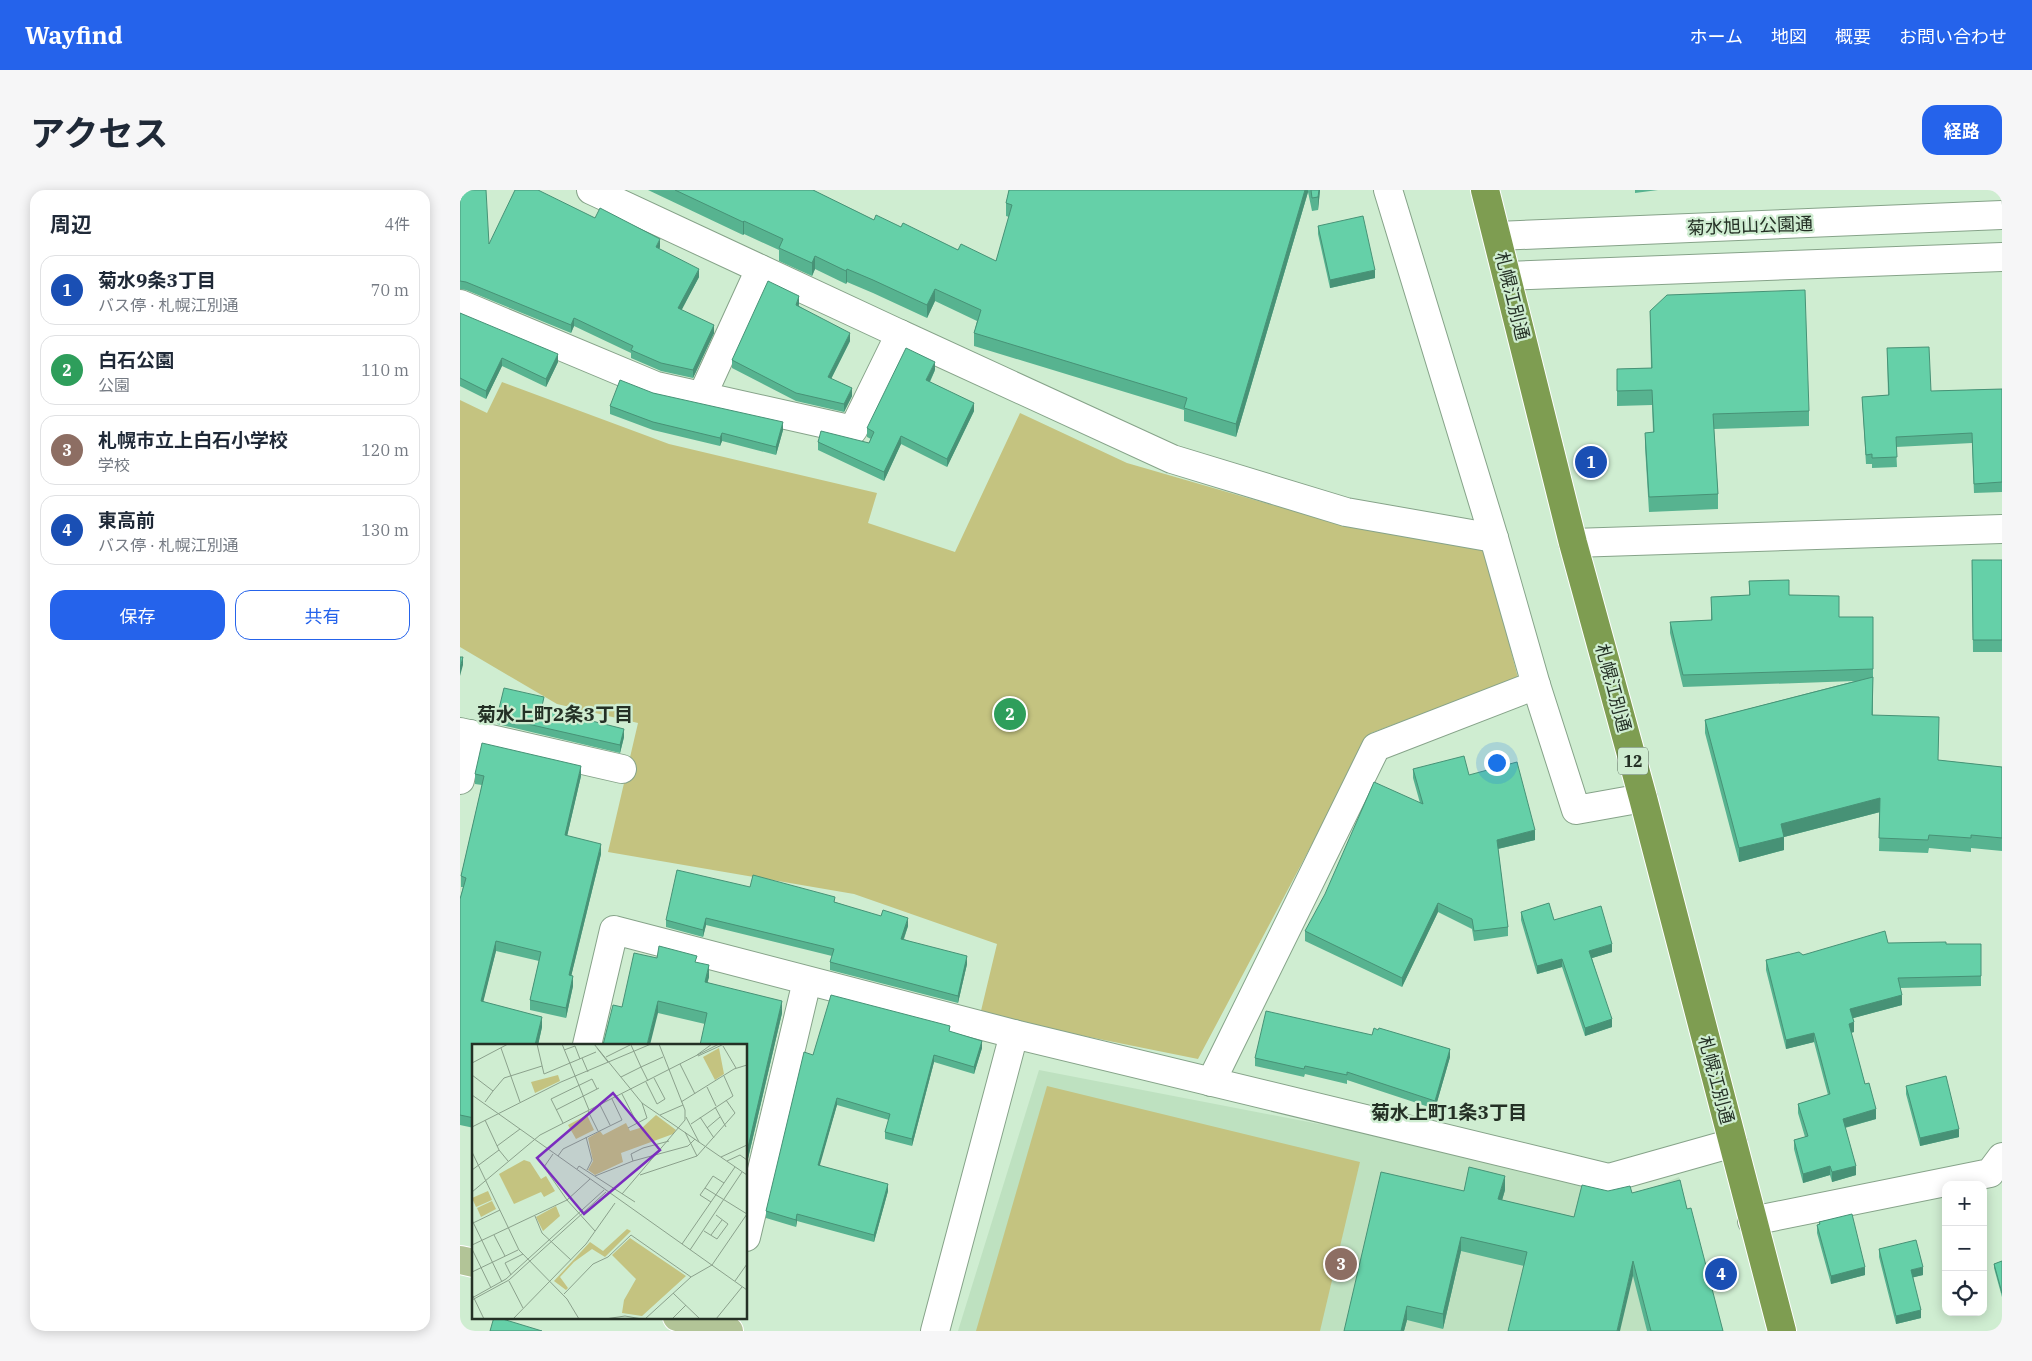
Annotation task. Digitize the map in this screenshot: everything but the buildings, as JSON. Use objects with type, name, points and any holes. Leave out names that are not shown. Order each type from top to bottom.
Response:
[{"type":"highway","name":"札幌江別通","points":[[1485,190],[1573,543],[1643,798],[1782,1331]]},
{"type":"main road","points":[[683,1318],[727,1326]]},
{"type":"street","points":[[591,190],[1172,459],[1346,512],[1494,538]]},
{"type":"street","points":[[1388,190],[1494,538],[1536,685],[1576,810],[1643,798]]},
{"type":"street","name":"菊水旭山公園通","points":[[1497,236],[2002,215]]},
{"type":"street","points":[[1506,276],[2002,257]]},
{"type":"street","points":[[702,396],[760,269]]},
{"type":"street","points":[[460,304],[656,386],[853,430],[900,334]]},
{"type":"street","points":[[1573,543],[2002,530]]},
{"type":"street","points":[[1211,1082],[1376,747],[1536,685]]},
{"type":"street","points":[[460,780],[465,733],[622,769]]},
{"type":"street","points":[[587,1044],[614,930],[1014,1034],[1609,1178],[1733,1143]]},
{"type":"street","points":[[748,1229],[807,981]]},
{"type":"street","points":[[935,1331],[1014,1034]]},
{"type":"street","points":[[1752,1221],[1990,1173],[2002,1157]]},
{"type":"shaded area","points":[[502,382],[669,444],[877,493],[868,523],[955,552],[1020,413],[1127,463],[1272,505],[1485,550],[1518,678],[1371,733],[1198,1059],[980,1015],[997,944],[854,894],[608,852],[638,723],[557,704],[460,647],[460,400],[487,413]]},
{"type":"shaded area","points":[[1039,1070],[1350,1130],[1631,1197],[1679,1177],[1721,1331],[958,1331]]},
{"type":"shaded area","points":[[1047,1086],[1360,1162],[1320,1331],[976,1331]]},
{"type":"place","name":"菊水9条3丁目","points":[[1591,462]]},
{"type":"place","name":"白石公園","points":[[1010,714]]},
{"type":"place","name":"札幌市立上白石小学校","points":[[1341,1264]]},
{"type":"place","name":"東高前","points":[[1721,1274]]},
{"type":"district","name":"菊水上町2条3丁目","points":[[555,714]]},
{"type":"district","name":"菊水上町1条3丁目","points":[[1449,1112]]}]
